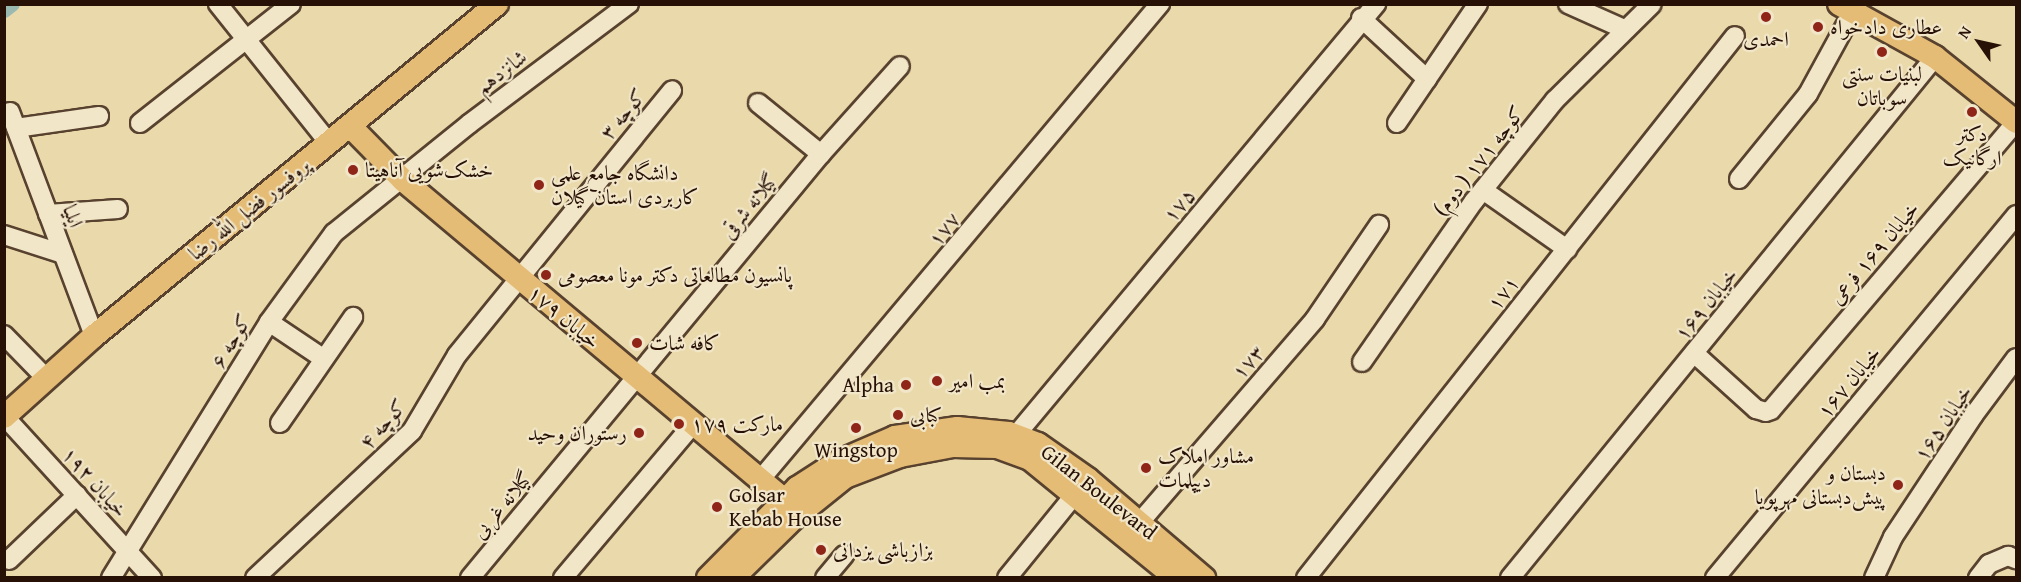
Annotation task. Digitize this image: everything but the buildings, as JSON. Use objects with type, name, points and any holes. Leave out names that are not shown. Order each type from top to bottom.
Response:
[{"type":"main road","name":"پروفسور فضل الله رضا","points":[[5,417],[94,336],[497,4]]},
{"type":"main road","points":[[1850,7],[1935,57],[2016,122]]},
{"type":"main road","name":"خیابان ۱۷۹","points":[[350,126],[403,180],[785,501]]},
{"type":"main road","name":"Gilan Boulevard","points":[[708,578],[785,501],[837,462],[895,437],[957,428],[1016,435],[1038,444],[1089,478],[1204,578]]},
{"type":"main road","name":"Gilan Boulevard","points":[[734,578],[793,519],[845,477],[900,456],[953,446],[997,447],[1030,459],[1077,493],[1176,578]]},
{"type":"street","points":[[218,4],[329,143]]},
{"type":"street","points":[[140,123],[291,4]]},
{"type":"street","name":"شانزدهم","points":[[403,180],[469,124],[629,4]]},
{"type":"street","name":"۱۷۷","points":[[760,480],[1160,4]]},
{"type":"street","name":"۱۷۵","points":[[1016,435],[1361,18],[1376,4]]},
{"type":"street","points":[[1397,123],[1478,4]]},
{"type":"street","points":[[1568,4],[1624,29]]},
{"type":"street","name":"کوچه ۱۷۱ ( دوم)","points":[[1362,362],[1483,190],[1555,100],[1624,29],[1652,4]]},
{"type":"street","points":[[1739,179],[1808,94],[1850,7]]},
{"type":"street","points":[[1361,18],[1427,79]]},
{"type":"street","name":"۱۷۱","points":[[1306,578],[1736,36]]},
{"type":"street","name":"خیابان ۱۶۹","points":[[1510,578],[1935,57]]},
{"type":"street","name":"گیلانه شرقی","points":[[636,378],[822,154],[900,66]]},
{"type":"street","name":"کوچه ۳","points":[[517,277],[672,90]]},
{"type":"street","points":[[758,103],[822,154]]},
{"type":"street","name":"ایلیا","points":[[94,336],[13,120],[99,116]]},
{"type":"street","name":"خیابان ۱۶۹ فرعی","points":[[1694,353],[1756,409],[1766,412],[2016,122]]},
{"type":"street","name":"کوچه ۶","points":[[111,578],[269,322],[334,232],[403,180]]},
{"type":"street","points":[[1483,190],[1567,249]]},
{"type":"street","points":[[48,214],[118,208]]},
{"type":"street","name":"خیابان ۱۶۷","points":[[1715,578],[2016,215]]},
{"type":"street","name":"۱۷۳","points":[[1140,522],[1315,320],[1379,225]]},
{"type":"street","points":[[4,235],[63,254]]},
{"type":"street","name":"کوچه ۴","points":[[255,578],[412,431],[457,355],[517,277]]},
{"type":"street","points":[[280,423],[353,317]]},
{"type":"street","points":[[269,322],[324,359]]},
{"type":"street","points":[[4,335],[47,379]]},
{"type":"street","name":"خیابان ۱۶۵","points":[[1874,578],[1893,537],[1973,416],[2016,358]]},
{"type":"street","name":"گیلانه غربی","points":[[470,578],[636,378]]},
{"type":"street","name":"خیابان ۱۹۲","points":[[5,417],[152,578]]},
{"type":"street","points":[[563,578],[693,424]]},
{"type":"street","points":[[1007,578],[1077,493]]},
{"type":"street","points":[[9,560],[76,495]]},
{"type":"street","points":[[825,578],[844,555]]},
{"type":"street","points":[[1984,571],[2008,556],[2016,559]]},
{"type":"waterway","points":[[4,10],[12,4]]},
{"type":"place","name":"احمدی","points":[[1766,17]]},
{"type":"place","name":"عطاری دادخواه","points":[[1818,27]]},
{"type":"place","name":"لبنیات سنتی سوباتان","points":[[1882,52]]},
{"type":"place","name":"دکتر ارگانیک","points":[[1972,112]]},
{"type":"place","name":"خشک‌شویی آناهیتا","points":[[353,170]]},
{"type":"place","name":"دانشگاه جامع علمی کاربردی استان گیلان","points":[[539,185]]},
{"type":"place","name":"پانسیون مطالعاتی دکتر مونا معصومی","points":[[546,275]]},
{"type":"place","name":"کافه شات","points":[[637,343]]},
{"type":"place","name":"بمب امیر","points":[[937,381]]},
{"type":"place","name":"Alpha","points":[[906,385]]},
{"type":"place","name":"کبابی","points":[[898,415]]},
{"type":"place","name":"۱۷۹ مارکت","points":[[679,424]]},
{"type":"place","name":"Wingstop","points":[[856,428]]},
{"type":"place","name":"رستوران وحید","points":[[639,433]]},
{"type":"place","name":"مشاور املاک دیپلمات","points":[[1146,468]]},
{"type":"place","name":"دبستان و پیش‌دبستانی مهرپویا","points":[[1898,485]]},
{"type":"place","name":"Golsar Kebab House","points":[[717,507]]},
{"type":"place","name":"بزازباشی یزدانی","points":[[821,550]]}]
